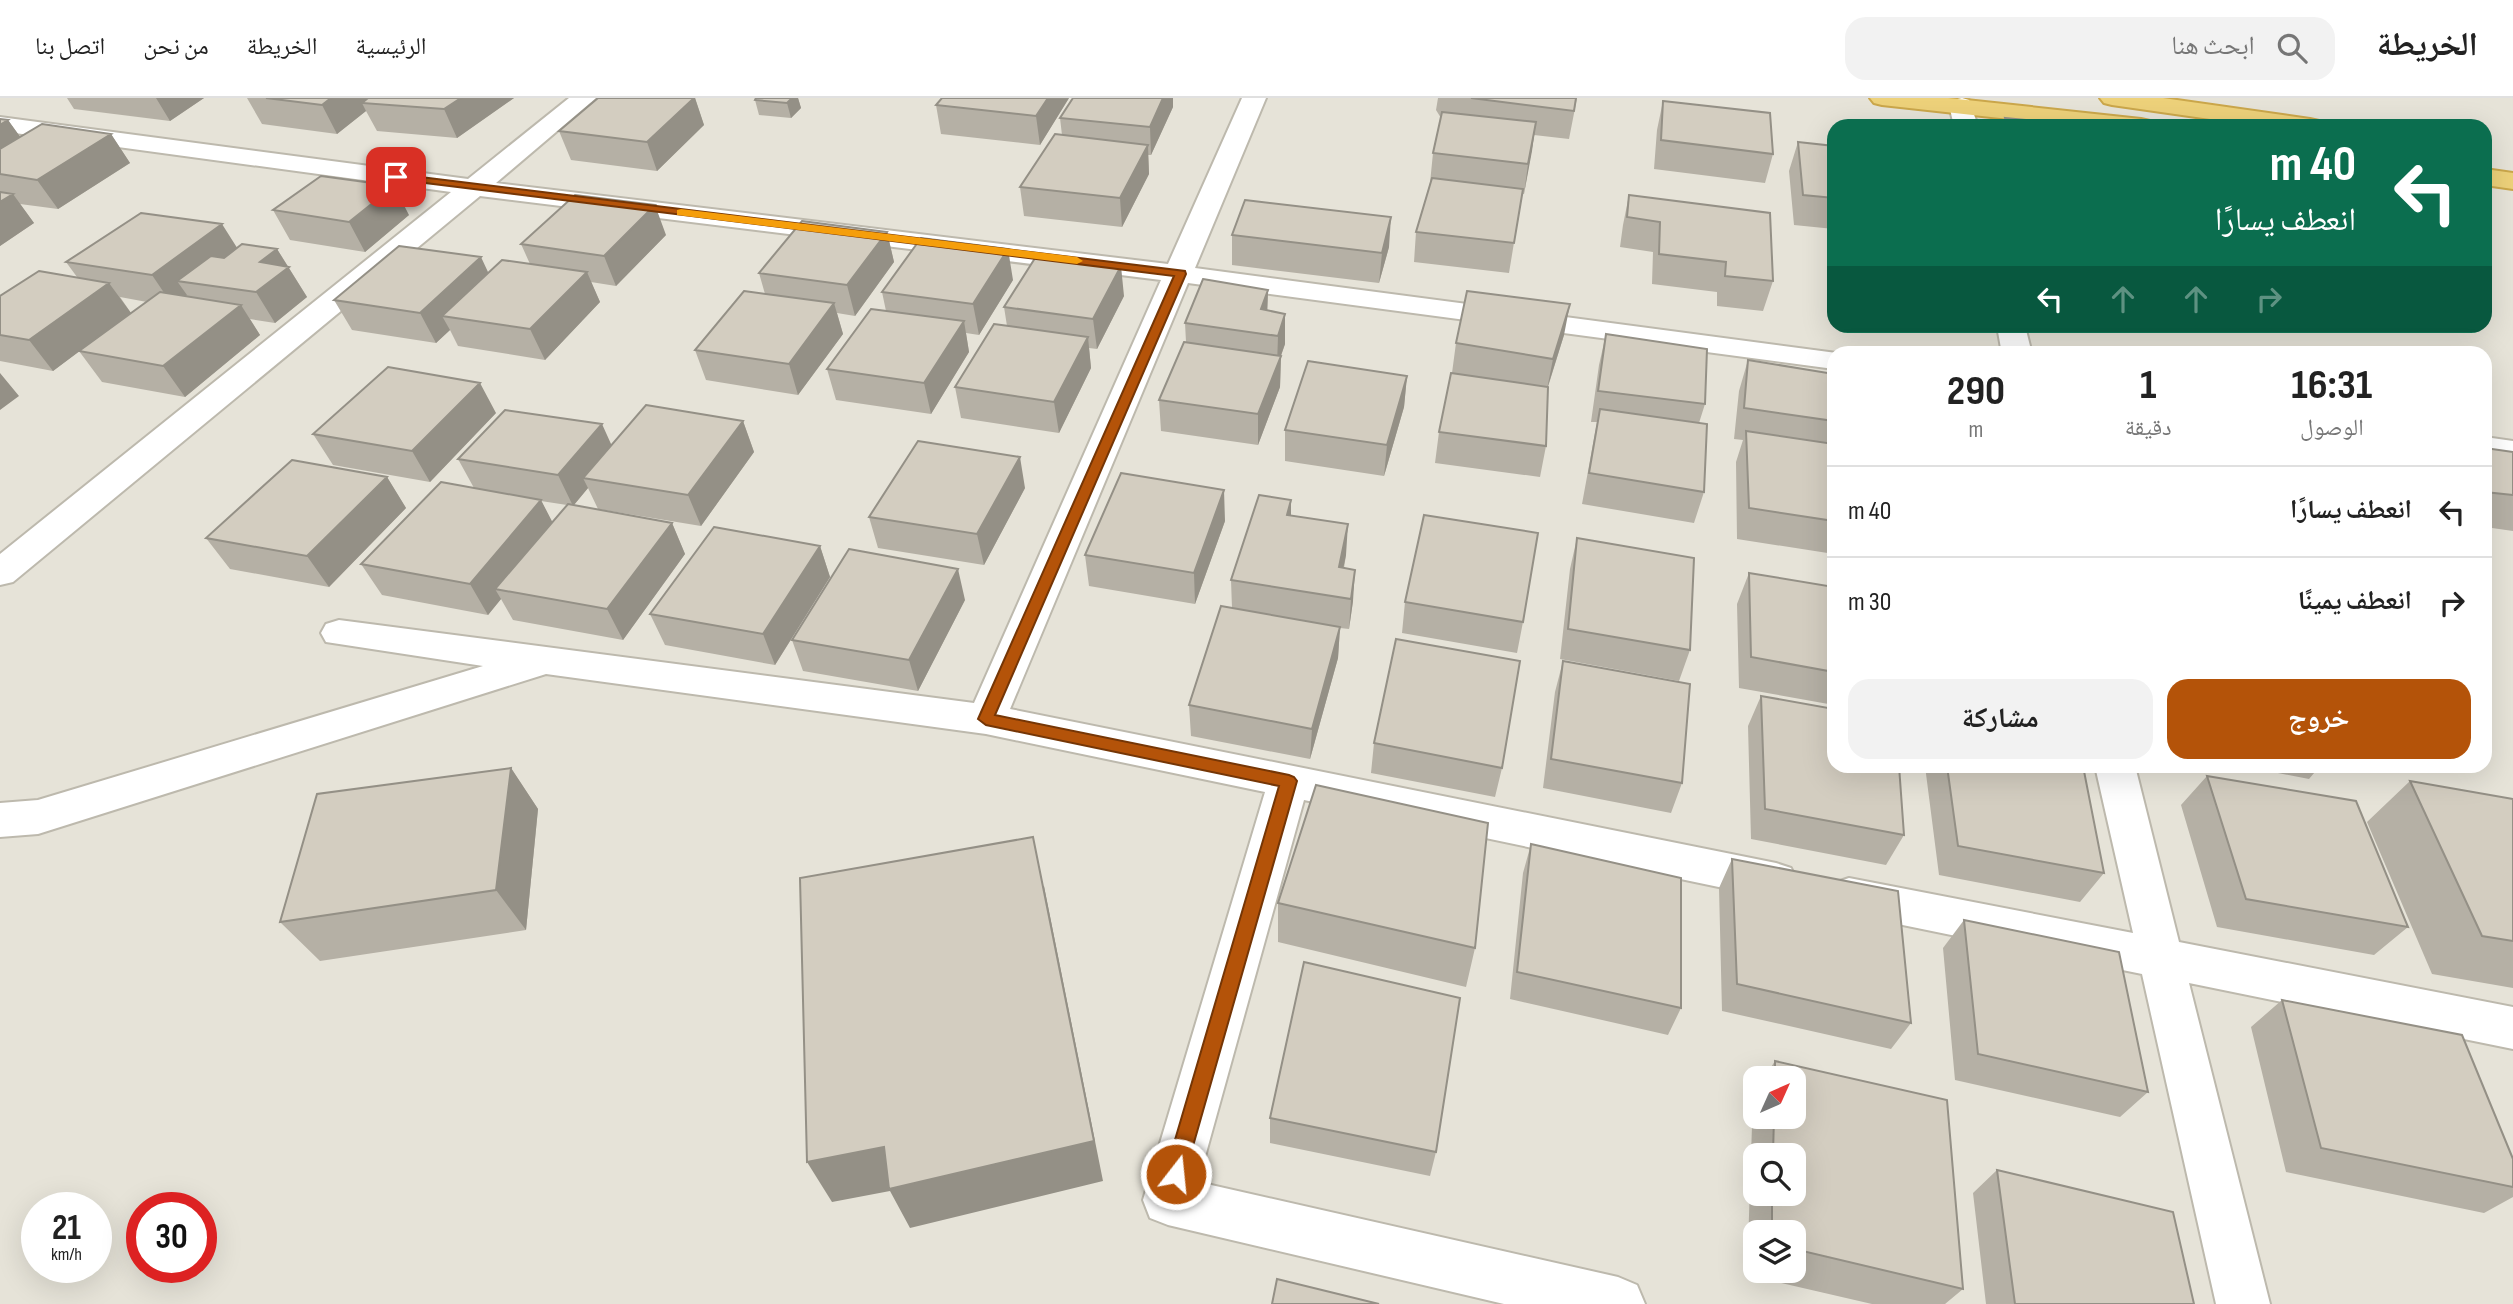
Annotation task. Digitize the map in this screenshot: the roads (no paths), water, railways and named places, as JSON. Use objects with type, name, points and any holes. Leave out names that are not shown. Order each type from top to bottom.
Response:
[{"type":"highway","points":[[1882,98],[1962,110],[2063,119]]},
{"type":"highway","points":[[2112,98],[2260,119]]},
{"type":"highway","points":[[2492,178],[2513,181]]},
{"type":"street","points":[[0,573],[584,98]]},
{"type":"street","points":[[986,719],[1181,274],[1254,98]]},
{"type":"street","points":[[0,124],[476,188],[1181,274],[1827,359]]},
{"type":"street","points":[[2492,448],[2513,451]]},
{"type":"street","points":[[339,633],[986,719],[2161,960],[2513,1028]]},
{"type":"street","points":[[0,820],[38,817],[549,660]]},
{"type":"street","points":[[2117,773],[2243,1304]]},
{"type":"street","points":[[1289,781],[1168,1200],[1618,1304]]}]
